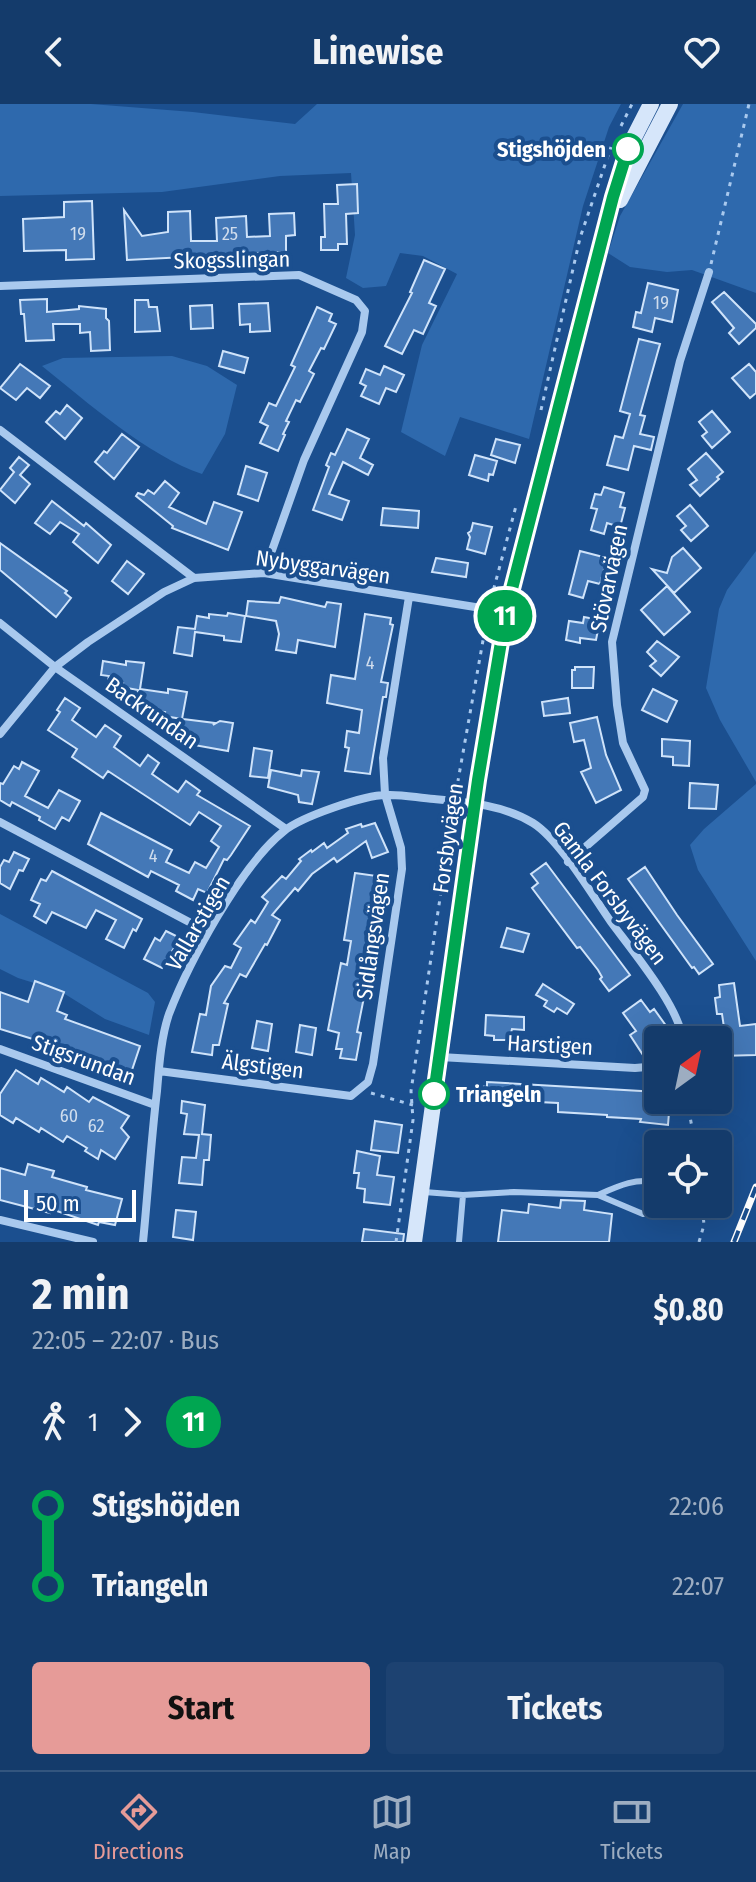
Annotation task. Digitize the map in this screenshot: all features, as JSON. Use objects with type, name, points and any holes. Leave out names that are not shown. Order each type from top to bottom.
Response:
[{"type":"street","name":"Forsbyvägen","points":[[414,1242],[475,804],[506,612],[628,149],[651,104]]},
{"type":"street","name":"Forsbyvägen","points":[[597,258],[620,201],[670,104]]},
{"type":"street","name":"Stövarvägen","points":[[568,862],[643,797],[645,790],[623,743],[612,642],[680,361],[709,272]]},
{"type":"street","name":"Skogsslingan","points":[[0,286],[299,275],[356,300],[365,311],[362,332],[304,460],[264,573]]},
{"type":"street","points":[[0,430],[194,578]]},
{"type":"street","name":"Nybyggarvägen","points":[[0,734],[55,667],[164,592],[194,578],[264,573],[506,612]]},
{"type":"street","name":"Sidlångsvägen","points":[[362,1089],[368,1082],[373,1064],[402,869],[401,848],[385,794],[383,758],[409,597]]},
{"type":"street","name":"Backrundan","points":[[0,623],[55,667],[286,829]]},
{"type":"street","name":"Vallarstigen","points":[[143,1242],[155,1105],[168,1016],[208,932],[258,857],[286,829],[362,798],[385,794],[475,804]]},
{"type":"street","name":"Gamla Forsbyvägen","points":[[475,804],[510,811],[535,824],[549,837],[670,1006],[680,1026]]},
{"type":"street","points":[[0,822],[208,932]]},
{"type":"street","name":"Stigsrundan","points":[[0,1049],[155,1105]]},
{"type":"street","name":"Harstigen","points":[[439,1056],[644,1067]]},
{"type":"street","name":"Älgstigen","points":[[159,1071],[351,1096],[362,1089]]},
{"type":"street","points":[[0,1220],[93,1242]]},
{"type":"lane","points":[[598,1195],[616,1186],[644,1179]]},
{"type":"lane","points":[[421,1191],[463,1195],[514,1192],[598,1195],[644,1214]]},
{"type":"lane","points":[[459,1242],[463,1195]]},
{"type":"path","points":[[619,130],[632,104]]},
{"type":"path","points":[[709,272],[749,104]]},
{"type":"path","points":[[541,410],[580,238],[613,142]]},
{"type":"path","points":[[396,1242],[413,1120],[411,1091],[455,801],[488,609],[519,495]]},
{"type":"path","points":[[362,1089],[395,1102],[433,1109]]},
{"type":"path","points":[[699,1242],[703,1218]]},
{"type":"shaded area","points":[[0,104],[91,104],[295,124],[317,104],[621,104],[609,127],[583,206],[529,439],[460,417],[445,456],[401,432],[422,345],[457,274],[423,256],[400,253],[386,286],[363,288],[346,278],[355,235],[351,173],[280,176],[162,192],[0,196]]},
{"type":"shaded area","points":[[683,104],[756,104],[756,293],[692,270],[667,272],[630,267],[608,253],[620,216]]},
{"type":"shaded area","points":[[172,356],[207,366],[237,385],[225,434],[202,474],[181,466],[140,441],[42,366],[63,358]]},
{"type":"shaded area","points":[[756,551],[756,782],[720,720],[706,688],[719,609],[727,590]]},
{"type":"shaded area","points":[[756,784],[756,961],[698,870],[690,845]]},
{"type":"shaded area","points":[[0,914],[148,993],[155,1002],[149,1035],[105,1019],[60,991],[0,969]]},
{"type":"building","points":[[357,184],[358,213],[346,214],[347,244],[338,244],[338,250],[321,250],[321,237],[325,237],[324,204],[338,204],[337,185]]},
{"type":"building","points":[[92,201],[94,259],[66,260],[66,250],[24,251],[23,219],[64,217],[64,202]]},
{"type":"building","points":[[124,210],[142,236],[168,232],[168,212],[190,211],[191,241],[217,241],[216,218],[246,216],[247,237],[270,236],[269,214],[294,213],[295,235],[286,236],[286,252],[127,260]]},
{"type":"building","points":[[424,260],[445,269],[429,303],[436,306],[423,334],[414,330],[402,354],[385,346],[412,293]]},
{"type":"building","points":[[648,283],[678,290],[672,322],[655,318],[652,332],[633,327],[636,312],[641,313]]},
{"type":"building","points":[[724,292],[756,324],[756,328],[739,344],[729,333],[734,328],[712,302]]},
{"type":"building","points":[[47,299],[47,312],[79,309],[79,306],[106,309],[110,350],[91,351],[90,332],[80,333],[80,324],[53,324],[54,340],[26,341],[20,300]]},
{"type":"building","points":[[135,300],[148,300],[149,307],[157,307],[160,331],[135,332]]},
{"type":"building","points":[[268,303],[270,331],[250,332],[250,324],[240,325],[239,304]]},
{"type":"building","points":[[212,305],[213,328],[191,329],[190,306]]},
{"type":"building","points":[[317,307],[332,314],[329,321],[336,324],[309,371],[314,374],[300,402],[296,400],[286,421],[289,422],[278,451],[260,443],[268,426],[260,422],[269,403],[276,406],[295,367],[291,365]]},
{"type":"building","points":[[639,339],[660,344],[640,415],[645,416],[640,434],[654,437],[651,450],[634,446],[628,470],[607,465],[615,436],[623,438],[630,414],[620,411]]},
{"type":"building","points":[[223,351],[248,358],[244,373],[219,366]]},
{"type":"building","points":[[20,364],[50,386],[40,398],[27,388],[16,400],[0,388]]},
{"type":"building","points":[[749,364],[756,372],[756,393],[750,398],[732,378]]},
{"type":"building","points":[[384,366],[404,375],[396,392],[386,388],[379,404],[361,396],[366,386],[360,383],[366,369],[380,375]]},
{"type":"building","points":[[67,405],[82,418],[65,439],[46,422],[56,411],[60,414]]},
{"type":"building","points":[[712,411],[730,432],[712,448],[702,436],[707,432],[699,422]]},
{"type":"building","points":[[347,429],[369,439],[360,458],[373,465],[368,475],[343,462],[329,494],[349,501],[342,520],[313,510],[331,453],[335,455]]},
{"type":"building","points":[[122,434],[139,447],[114,479],[95,462]]},
{"type":"building","points":[[496,439],[520,445],[515,463],[491,455]]},
{"type":"building","points":[[706,453],[723,472],[700,496],[690,485],[697,480],[688,469]]},
{"type":"building","points":[[475,455],[497,461],[488,481],[469,475]]},
{"type":"building","points":[[19,457],[29,465],[20,475],[30,484],[15,503],[0,490],[14,472],[10,468]]},
{"type":"building","points":[[246,466],[267,473],[258,501],[238,494]]},
{"type":"building","points":[[165,481],[179,493],[169,507],[206,524],[214,502],[242,512],[228,550],[172,528],[136,496],[138,493],[144,495],[148,490],[154,494]]},
{"type":"building","points":[[604,487],[624,493],[620,507],[625,508],[620,527],[607,523],[604,534],[591,530],[597,509],[591,508],[595,494],[601,495]]},
{"type":"building","points":[[52,501],[84,526],[86,523],[111,545],[98,563],[73,542],[79,534],[60,522],[50,534],[35,523]]},
{"type":"building","points":[[690,505],[708,526],[691,541],[681,530],[686,526],[677,516]]},
{"type":"building","points":[[383,508],[419,511],[418,528],[381,525]]},
{"type":"building","points":[[473,523],[492,527],[485,554],[467,549],[468,533]]},
{"type":"building","points":[[0,543],[67,591],[65,593],[71,598],[56,617],[0,570]]},
{"type":"building","points":[[683,548],[701,568],[674,593],[652,569],[667,573],[672,557]]},
{"type":"building","points":[[580,551],[607,558],[600,584],[588,581],[583,598],[569,594]]},
{"type":"building","points":[[436,558],[468,563],[466,577],[432,572]]},
{"type":"building","points":[[127,561],[144,574],[128,594],[112,581]]},
{"type":"building","points":[[667,586],[690,612],[664,635],[641,610]]},
{"type":"building","points":[[281,597],[325,607],[327,602],[341,604],[335,647],[298,640],[296,653],[276,650],[279,634],[276,621],[246,616],[248,601],[279,603]]},
{"type":"building","points":[[228,613],[245,616],[241,642],[195,632],[192,656],[174,653],[178,627],[195,629],[197,616],[209,618],[209,614],[227,616]]},
{"type":"building","points":[[365,614],[391,618],[390,624],[393,625],[381,682],[388,683],[386,697],[383,697],[370,774],[345,771],[349,748],[345,747],[347,731],[359,733],[362,710],[327,703],[331,675],[355,679]]},
{"type":"building","points":[[584,617],[600,620],[596,640],[580,638],[580,643],[566,640],[569,621],[583,623]]},
{"type":"building","points":[[657,641],[679,657],[661,676],[650,666],[656,661],[647,652]]},
{"type":"building","points":[[103,661],[126,665],[126,661],[144,663],[140,689],[187,692],[182,719],[164,716],[165,712],[150,710],[151,706],[136,704],[138,690],[122,687],[123,683],[108,681],[109,676],[101,675]]},
{"type":"building","points":[[575,667],[594,667],[593,688],[572,688],[572,670]]},
{"type":"building","points":[[653,689],[677,701],[667,722],[642,710]]},
{"type":"building","points":[[65,698],[80,708],[72,720],[96,737],[105,725],[121,736],[114,747],[140,766],[148,755],[159,763],[152,774],[178,792],[186,781],[200,791],[197,795],[250,826],[231,855],[224,859],[207,893],[198,889],[193,900],[176,891],[179,885],[151,871],[148,877],[88,844],[101,813],[172,850],[166,862],[189,873],[195,862],[206,868],[219,847],[211,841],[221,826],[199,812],[190,825],[108,771],[103,778],[72,757],[77,749],[48,730]]},
{"type":"building","points":[[568,698],[570,713],[544,716],[542,702]]},
{"type":"building","points":[[597,717],[606,755],[621,790],[596,803],[581,772],[591,768],[584,740],[574,742],[570,723]]},
{"type":"building","points":[[183,719],[215,723],[213,725],[220,721],[233,723],[228,751],[194,745],[195,738],[181,736]]},
{"type":"building","points":[[662,739],[690,741],[689,766],[673,765],[673,757],[662,756]]},
{"type":"building","points":[[254,748],[272,751],[268,778],[250,776]]},
{"type":"building","points":[[22,762],[39,771],[25,796],[48,808],[59,790],[80,801],[69,821],[62,817],[55,829],[12,802],[10,806],[0,800],[0,783],[3,784],[14,766],[19,769]]},
{"type":"building","points":[[271,770],[301,776],[302,770],[319,772],[312,804],[299,802],[298,795],[268,787]]},
{"type":"building","points":[[690,783],[718,785],[716,809],[689,808]]},
{"type":"building","points":[[375,823],[388,852],[372,858],[366,841],[337,862],[334,858],[312,874],[298,891],[295,888],[272,915],[280,920],[267,945],[246,977],[240,974],[224,1003],[228,1004],[219,1045],[213,1045],[212,1055],[192,1052],[200,1014],[206,1015],[211,986],[225,966],[231,968],[241,948],[234,944],[251,920],[255,923],[268,902],[262,897],[282,876],[286,879],[301,861],[299,859],[311,850],[324,843],[327,848],[348,833],[346,829]]},
{"type":"building","points":[[14,852],[29,859],[23,871],[19,870],[10,889],[0,883],[0,867],[4,860],[9,862]]},
{"type":"building","points":[[546,863],[630,975],[609,991],[600,979],[598,970],[580,947],[577,948],[532,888],[538,883],[531,874]]},
{"type":"building","points":[[645,867],[713,964],[699,974],[628,879]]},
{"type":"building","points":[[52,871],[142,919],[124,948],[106,939],[116,920],[96,910],[86,928],[52,912],[46,923],[34,916],[40,904],[31,900],[41,879],[46,881]]},
{"type":"building","points":[[355,873],[384,877],[367,998],[364,997],[357,1032],[361,1033],[356,1060],[340,1058],[342,1049],[336,1049],[339,1033],[328,1030],[341,963],[347,965],[351,941],[344,940]]},
{"type":"building","points":[[507,928],[529,934],[523,952],[501,947]]},
{"type":"building","points":[[166,931],[180,938],[162,968],[144,959],[155,938],[160,941]]},
{"type":"building","points":[[35,981],[64,992],[57,1011],[67,1015],[65,1019],[140,1046],[131,1073],[116,1067],[115,1071],[110,1069],[107,1078],[92,1072],[95,1064],[61,1051],[62,1048],[0,1029],[0,992],[28,1002]]},
{"type":"building","points":[[734,983],[740,1026],[756,1024],[756,1055],[732,1056],[732,1026],[724,1026],[722,1014],[717,1014],[715,998],[720,997],[719,985]]},
{"type":"building","points":[[543,984],[574,1004],[567,1014],[544,1006],[547,1001],[536,995]]},
{"type":"building","points":[[641,1000],[650,1012],[654,1009],[666,1026],[644,1026],[643,1055],[630,1035],[636,1031],[623,1013]]},
{"type":"building","points":[[486,1015],[524,1017],[524,1030],[512,1029],[509,1040],[494,1040],[494,1036],[485,1035]]},
{"type":"building","points":[[257,1021],[272,1024],[268,1051],[252,1048]]},
{"type":"building","points":[[300,1025],[316,1028],[312,1055],[296,1052]]},
{"type":"building","points":[[16,1070],[38,1084],[41,1078],[64,1092],[67,1087],[89,1102],[93,1097],[129,1116],[121,1128],[129,1137],[115,1159],[101,1150],[98,1159],[67,1136],[63,1142],[41,1128],[39,1132],[16,1118],[13,1123],[0,1115],[0,1094]]},
{"type":"building","points":[[487,1082],[644,1091],[644,1114],[669,1114],[668,1125],[640,1122],[641,1119],[558,1112],[558,1103],[477,1099],[478,1086],[487,1087]]},
{"type":"building","points":[[182,1101],[205,1105],[202,1134],[211,1135],[209,1160],[204,1160],[202,1185],[179,1183],[182,1157],[196,1158],[199,1135],[184,1134],[187,1114],[181,1113]]},
{"type":"building","points":[[375,1121],[402,1125],[398,1153],[371,1150]]},
{"type":"building","points":[[357,1151],[380,1156],[377,1175],[394,1177],[390,1205],[364,1202],[365,1189],[357,1188],[359,1173],[354,1173]]},
{"type":"building","points":[[28,1164],[54,1171],[52,1177],[87,1187],[86,1190],[122,1199],[115,1225],[99,1222],[98,1225],[51,1209],[50,1213],[0,1200],[0,1168],[25,1175]]},
{"type":"building","points":[[561,1200],[585,1201],[584,1210],[612,1214],[609,1242],[498,1242],[502,1210],[528,1213],[529,1204],[560,1208]]},
{"type":"building","points":[[176,1210],[196,1212],[193,1240],[173,1237]]},
{"type":"building","points":[[364,1229],[404,1234],[403,1242],[362,1242]]},
{"type":"railway","points":[[734,1242],[756,1187]]},
{"type":"bus line","name":"11","points":[[434,1094],[478,780],[506,612],[628,149]]},
{"type":"place","name":"Stigshöjden","points":[[628,149]]},
{"type":"place","name":"Triangeln","points":[[434,1094]]}]
